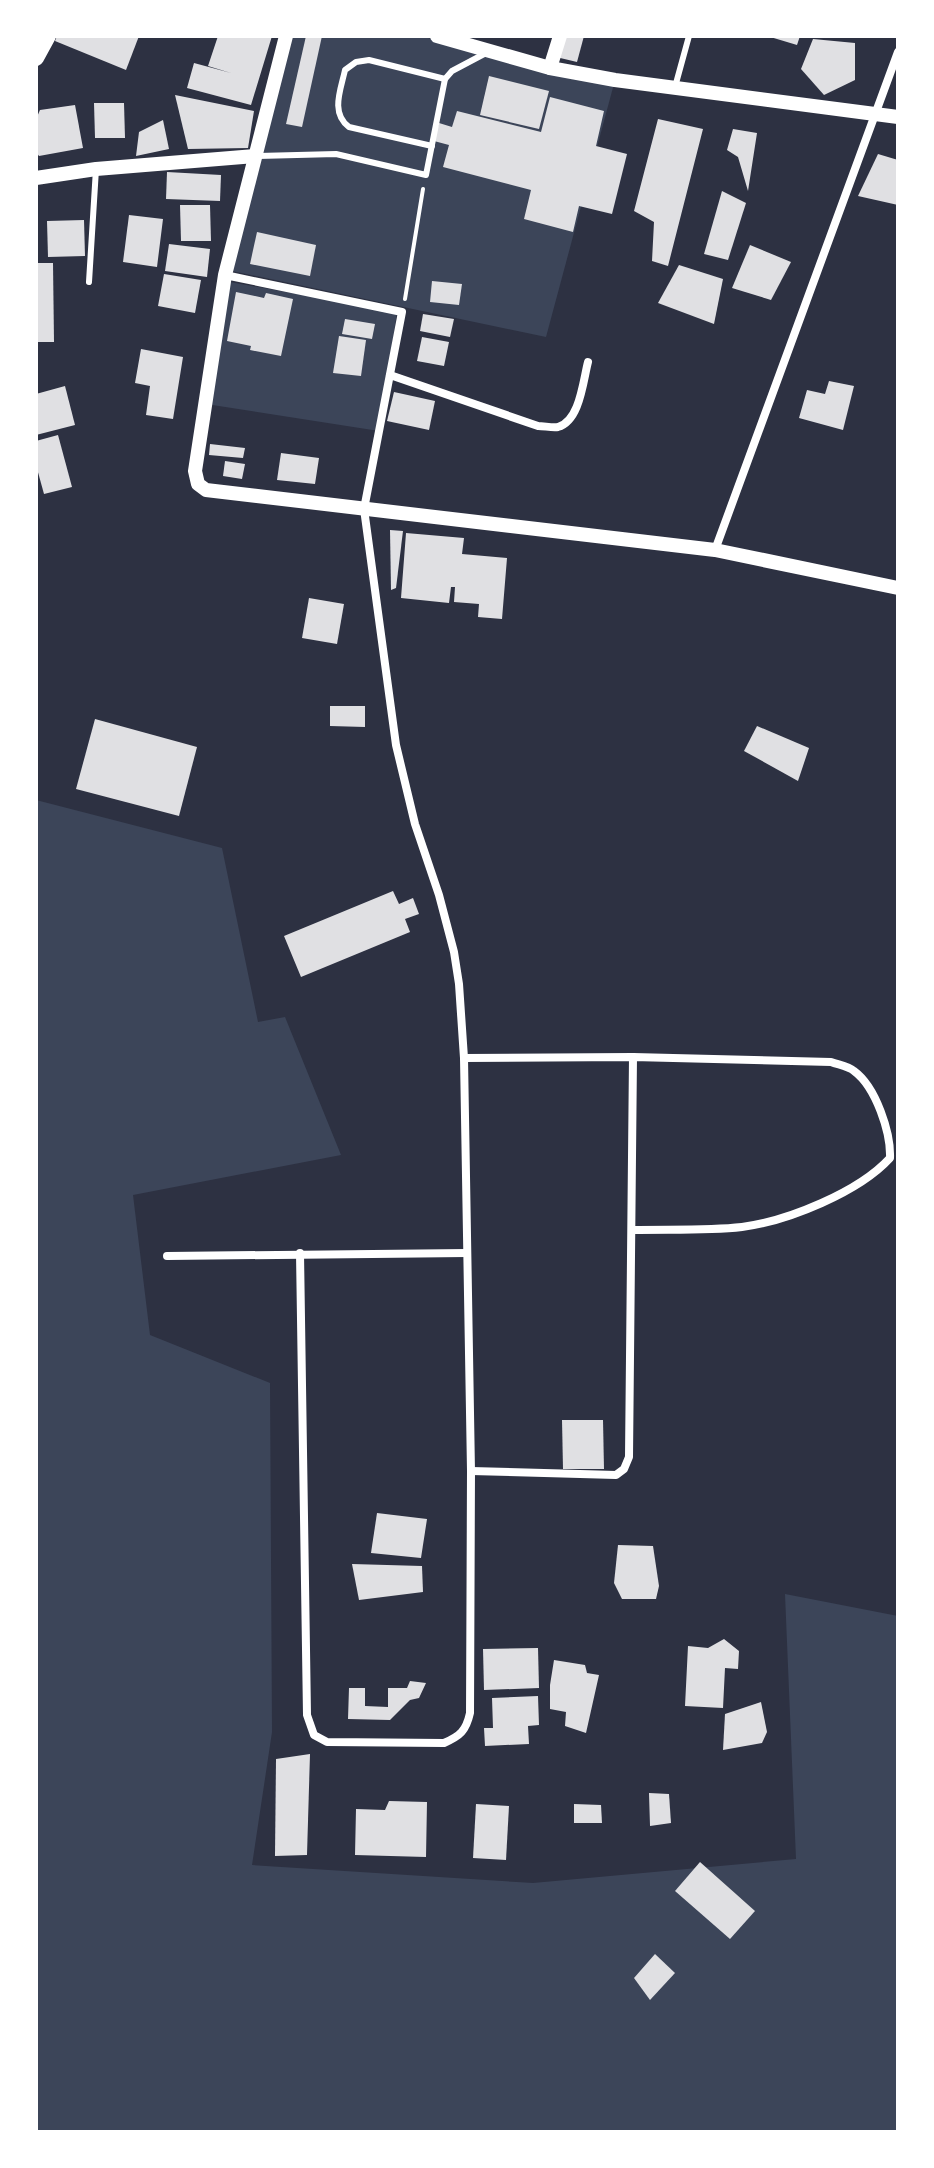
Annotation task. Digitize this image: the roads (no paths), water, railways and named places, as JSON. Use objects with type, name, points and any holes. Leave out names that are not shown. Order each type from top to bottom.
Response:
[{"type":"main road","points":[[36,58],[48,36]]},
{"type":"street","points":[[286,36],[225,275],[195,471],[198,484],[206,490],[715,550],[898,588]]},
{"type":"street","points":[[437,36],[550,68],[615,80],[898,117]]},
{"type":"street","points":[[550,68],[560,36]]},
{"type":"street","points":[[715,550],[898,52]]},
{"type":"street","points":[[36,178],[96,169],[255,156]]},
{"type":"street","points":[[225,275],[402,312],[364,509],[396,745],[415,824],[435,881],[454,952],[464,1058],[471,1471],[470,1713],[467,1727],[460,1736],[444,1743],[327,1742],[314,1735],[307,1715],[300,1253]]},
{"type":"street","points":[[390,375],[538,426],[559,427],[571,417],[577,405],[588,362]]},
{"type":"street","points":[[464,1058],[633,1057],[831,1062],[851,1068],[863,1078],[888,1129],[890,1158],[876,1174],[805,1210],[743,1227],[632,1230]]},
{"type":"street","points":[[471,1471],[616,1475],[624,1469],[629,1457],[633,1057]]},
{"type":"street","points":[[167,1256],[467,1253]]},
{"type":"lane","points":[[675,87],[689,36]]},
{"type":"lane","points":[[255,156],[336,154],[426,175],[445,79],[452,71],[489,50]]},
{"type":"lane","points":[[432,146],[349,127],[341,121],[337,112],[345,70],[356,62],[369,60],[445,79]]},
{"type":"lane","points":[[89,282],[96,169]]}]
